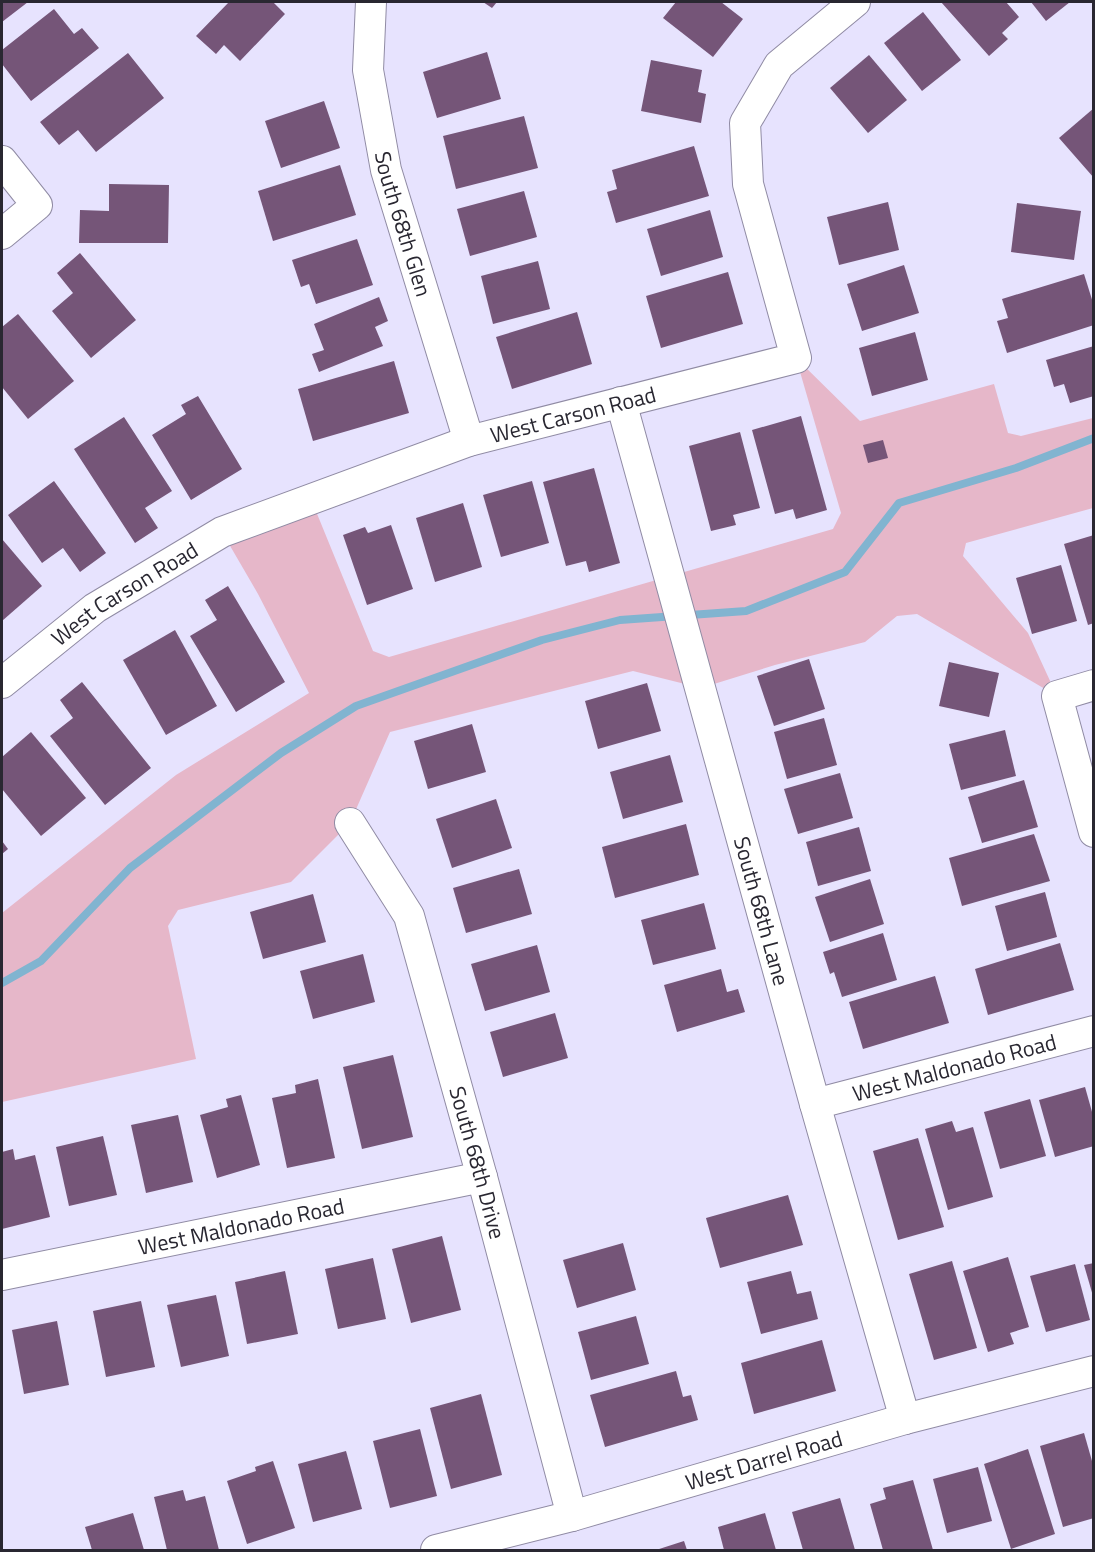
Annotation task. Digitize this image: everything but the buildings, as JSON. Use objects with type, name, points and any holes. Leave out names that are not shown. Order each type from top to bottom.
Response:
[{"type":"street","name":"South 68th Glen","points":[[371,2],[368,70],[386,170],[469,441]]},
{"type":"street","name":"West Carson Road","points":[[2,683],[95,609],[222,532],[469,441],[796,358],[748,184],[746,123],[779,65],[855,2]]},
{"type":"street","points":[[2,160],[38,205],[2,234]]},
{"type":"street","name":"South 68th Lane","points":[[621,402],[815,1104],[905,1419]]},
{"type":"street","points":[[1094,685],[1057,696],[1094,832]]},
{"type":"street","name":"South 68th Drive","points":[[350,823],[409,916],[482,1177],[572,1516]]},
{"type":"street","name":"West Maldonado Road","points":[[815,1104],[1094,1031]]},
{"type":"street","name":"West Maldonado Road","points":[[2,1275],[482,1177]]},
{"type":"street","name":"West Darrel Road","points":[[436,1551],[572,1516],[905,1419],[1094,1371]]},
{"type":"shaded area","points":[[796,358],[860,421],[994,384],[1008,433],[1021,436],[1093,418],[1093,508],[966,543],[963,556],[1028,633],[1057,696],[917,614],[897,616],[865,642],[775,665],[701,688],[633,671],[390,732],[350,823],[291,882],[178,910],[168,926],[196,1059],[2,1102],[2,913],[176,775],[309,693],[258,594],[222,532],[311,499],[373,651],[389,657],[833,529],[841,513]]},
{"type":"waterway","points":[[2,983],[41,961],[130,868],[281,753],[356,706],[542,640],[620,620],[746,611],[845,572],[899,503],[1016,468],[1094,438]]}]
